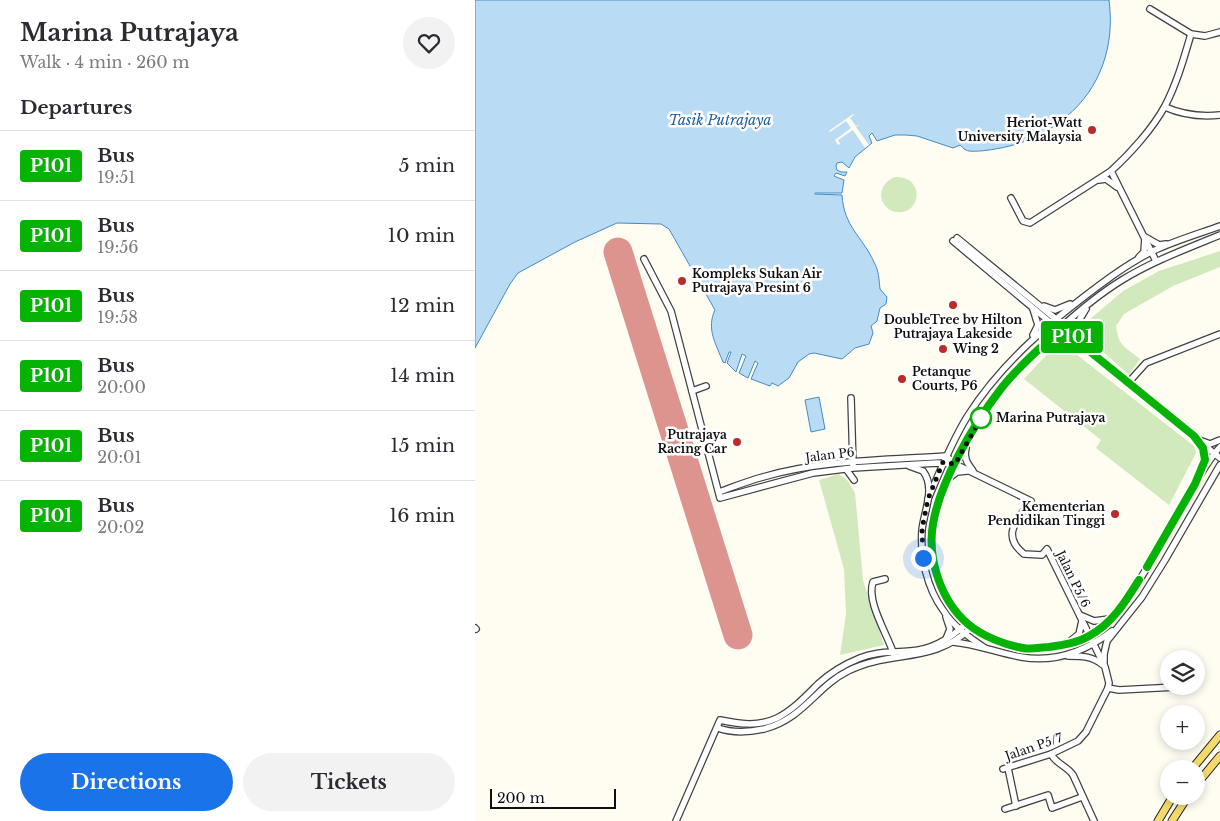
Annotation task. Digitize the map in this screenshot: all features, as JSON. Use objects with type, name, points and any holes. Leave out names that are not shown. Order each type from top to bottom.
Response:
[{"type":"main road","points":[[1199,760],[1220,735]]},
{"type":"main road","points":[[1205,775],[1220,756]]},
{"type":"main road","points":[[1158,821],[1168,805]]},
{"type":"main road","points":[[1173,821],[1183,805]]},
{"type":"street","points":[[1150,9],[1191,34],[1205,36],[1220,32]]},
{"type":"street","points":[[1011,198],[1023,221],[1030,223],[1111,171],[1123,160],[1165,107],[1182,66],[1191,34]]},
{"type":"street","points":[[1165,107],[1179,113],[1192,115],[1220,115]]},
{"type":"street","points":[[1120,190],[1117,171],[1123,160]]},
{"type":"street","points":[[1111,171],[1156,261]]},
{"type":"street","points":[[1095,181],[1106,179],[1120,190]]},
{"type":"street","points":[[928,499],[943,462],[968,416],[992,383],[1031,340],[1081,298],[1132,264],[1152,252],[1220,226]]},
{"type":"street","points":[[1220,236],[1156,261],[1120,281],[1061,328],[1001,389],[969,437],[947,480],[937,506],[933,526],[933,558],[937,575],[950,603],[970,625],[997,640],[1022,648],[1066,645],[1090,636],[1111,619],[1123,606],[1195,484],[1214,453],[1220,447]]},
{"type":"street","points":[[1145,237],[1159,245],[1171,244]]},
{"type":"street","points":[[1132,264],[1144,252],[1145,237]]},
{"type":"street","points":[[955,239],[1220,458]]},
{"type":"street","points":[[644,259],[671,311],[719,495]]},
{"type":"street","points":[[1033,304],[1055,310],[1081,298]]},
{"type":"street","points":[[1031,340],[1038,325],[1033,304]]},
{"type":"street","points":[[1086,349],[1077,336],[1077,323],[1089,305]]},
{"type":"street","points":[[1128,383],[1146,363],[1220,334]]},
{"type":"street","points":[[1030,359],[1053,341],[1063,337],[1086,349]]},
{"type":"street","points":[[692,391],[707,386]]},
{"type":"street","points":[[851,398],[853,467]]},
{"type":"street","points":[[1194,436],[1210,444],[1220,440]]},
{"type":"street","points":[[1194,436],[1203,448],[1205,460],[1195,484]]},
{"type":"street","points":[[969,437],[965,456],[967,463],[974,473]]},
{"type":"street","points":[[946,456],[955,464]]},
{"type":"street","name":"Jalan P6","points":[[719,495],[813,472],[946,456]]},
{"type":"street","name":"Jalan P6","points":[[719,495],[764,477],[808,468],[943,462],[955,464]]},
{"type":"street","name":"Jalan P5/6","points":[[955,464],[1031,500],[1015,524],[1011,534],[1013,543],[1024,554],[1042,555],[1047,549],[1105,667]]},
{"type":"street","points":[[907,465],[923,471],[930,483],[922,529],[923,558],[928,580],[950,625],[945,640]]},
{"type":"street","points":[[1160,688],[1119,690],[1108,688],[1109,683],[1103,654],[1107,641],[1142,597],[1220,465]]},
{"type":"street","points":[[947,480],[963,470],[974,473]]},
{"type":"street","points":[[1186,500],[1196,505]]},
{"type":"street","points":[[885,579],[873,582],[871,592],[894,655]]},
{"type":"street","points":[[943,610],[963,632],[985,648]]},
{"type":"street","points":[[1080,615],[1094,620],[1111,619]]},
{"type":"street","points":[[1066,645],[1079,634],[1082,624],[1080,615]]},
{"type":"street","points":[[675,821],[720,720],[746,724],[763,723],[777,718],[788,711],[831,674],[862,657],[880,653],[894,655],[928,653],[953,642],[970,625]]},
{"type":"street","points":[[1064,656],[1095,644],[1119,626]]},
{"type":"street","points":[[718,728],[749,731],[764,729],[778,724],[803,709],[830,683],[846,672],[894,655],[925,649],[963,632]]},
{"type":"street","points":[[880,653],[885,648],[888,639]]},
{"type":"street","points":[[953,642],[1031,658],[1085,656],[1096,659],[1105,667]]},
{"type":"street","name":"Jalan P5/7","points":[[1016,806],[1005,768],[1051,754],[1078,741],[1083,736],[1108,688]]},
{"type":"street","points":[[1051,754],[1057,763],[1070,771],[1094,821]]},
{"type":"street","points":[[1005,809],[1048,795],[1052,808],[1082,797]]},
{"type":"green space","points":[[895,177],[905,178],[915,188],[917,195],[915,202],[911,208],[905,211],[891,211],[882,200],[881,196],[885,184]]},
{"type":"green space","points":[[1220,251],[1220,267],[1173,286],[1124,314],[1116,326],[1119,339],[1123,346],[1140,359],[1129,375],[1085,336],[1083,325],[1123,291],[1159,271]]},
{"type":"green space","points":[[1053,348],[1072,351],[1194,446],[1196,453],[1169,505],[1096,448],[1101,440],[1024,379]]},
{"type":"green space","points":[[839,474],[847,480],[855,493],[863,580],[884,645],[840,655],[846,614],[844,569],[819,480]]},
{"type":"water","name":"Tasik Putrajaya","points":[[475,0],[1109,0],[1110,33],[1103,65],[1097,79],[1088,93],[1066,117],[1064,126],[1056,125],[1039,135],[1011,146],[975,151],[967,151],[960,145],[953,148],[917,136],[895,135],[877,141],[872,133],[869,136],[872,143],[855,157],[849,168],[842,162],[837,163],[837,170],[847,172],[845,176],[836,173],[834,176],[844,180],[842,193],[815,194],[842,195],[846,215],[876,265],[880,289],[887,297],[886,304],[880,308],[877,321],[871,326],[873,333],[869,344],[855,348],[842,359],[814,353],[809,354],[798,362],[789,378],[778,386],[772,383],[770,386],[751,379],[758,363],[755,361],[748,378],[739,373],[746,356],[742,354],[736,372],[727,363],[731,352],[729,352],[725,363],[723,362],[715,343],[711,324],[715,310],[669,229],[661,224],[617,223],[575,242],[518,273],[475,348]]},
{"type":"water","points":[[819,397],[825,429],[811,432],[805,400]]},
{"type":"pier","points":[[853,114],[850,118],[856,126],[860,124],[856,127],[869,145],[865,148],[853,130],[838,140],[840,144],[838,145],[835,140],[851,128],[846,121],[829,131]]},
{"type":"runway","points":[[618,252],[738,635]]},
{"type":"bus line","name":"P101","points":[[1139,580],[1123,606],[1111,619],[1090,636],[1066,645],[1029,649],[997,640],[967,623],[950,603],[937,575],[933,558],[933,526],[937,506],[957,459],[969,437],[1001,389],[1061,328],[1194,436],[1203,448],[1205,460],[1195,484],[1147,567]]},
{"type":"place","name":"Heriot-Watt University Malaysia","points":[[1092,130]]},
{"type":"place","name":"Kompleks Sukan Air Putrajaya Presint 6","points":[[682,281]]},
{"type":"place","name":"DoubleTree by Hilton Putrajaya Lakeside","points":[[953,305]]},
{"type":"place","name":"Wing 2","points":[[943,349]]},
{"type":"place","name":"Petanque Courts, P6","points":[[902,379]]},
{"type":"place","name":"Marina Putrajaya","points":[[981,418]]},
{"type":"place","name":"Putrajaya Racing Car","points":[[737,442]]},
{"type":"place","name":"Kementerian Pendidikan Tinggi","points":[[1115,514]]},
{"type":"route","points":[[923,558],[922,529],[928,499],[943,462],[955,464],[981,418]]}]
